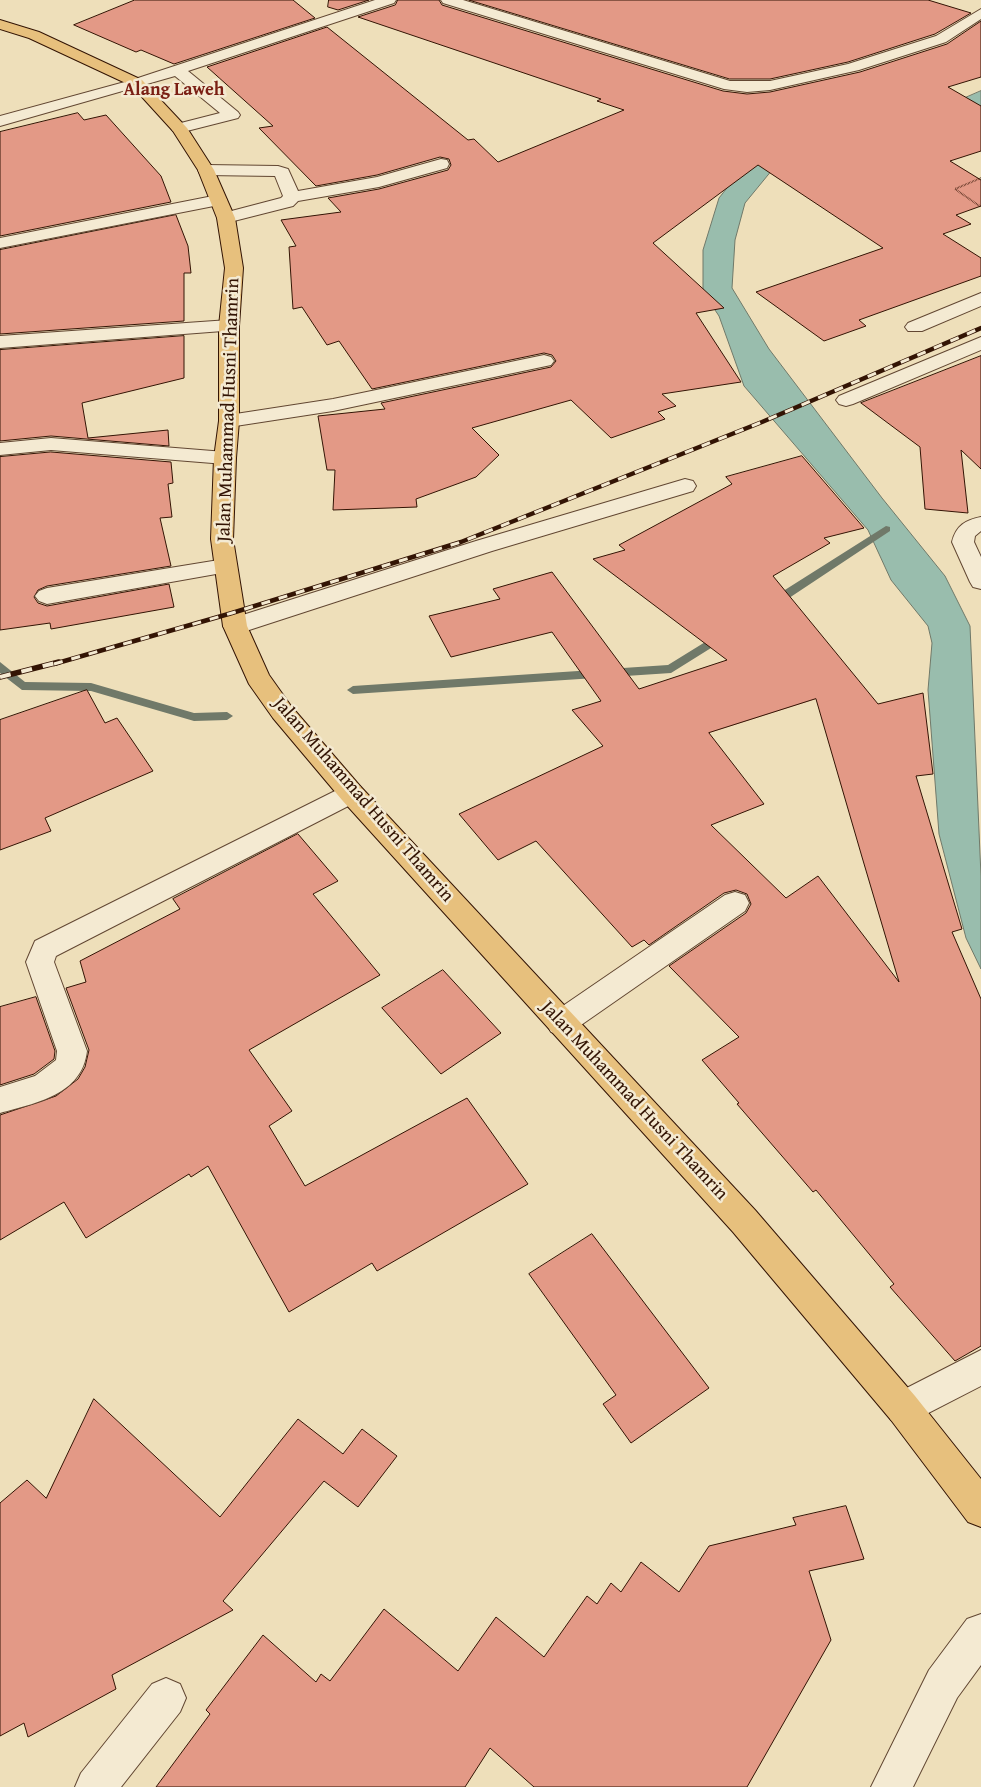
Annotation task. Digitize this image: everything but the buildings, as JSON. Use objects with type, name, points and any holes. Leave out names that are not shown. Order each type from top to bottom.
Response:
[{"type":"main road","name":"Jalan Muhammad Husni Thamrin","points":[[0,24],[34,35],[137,83],[154,99],[179,128],[206,170],[222,209],[234,268],[229,326],[228,420],[222,539],[235,626],[258,678],[282,712],[351,793],[744,1222],[903,1408],[981,1509]]},
{"type":"street","points":[[0,121],[137,83],[387,0]]},
{"type":"street","points":[[448,0],[729,86],[746,89],[795,81],[923,46],[941,39],[981,13]]},
{"type":"street","points":[[177,70],[232,115],[179,128]]},
{"type":"street","points":[[0,243],[222,209],[287,202],[292,198],[379,182],[441,164]]},
{"type":"street","points":[[206,170],[278,170],[282,173],[292,198]]},
{"type":"street","points":[[915,327],[981,298]]},
{"type":"street","points":[[0,342],[229,326]]},
{"type":"street","points":[[846,400],[981,343]]},
{"type":"street","points":[[228,420],[333,405],[544,361]]},
{"type":"street","points":[[0,449],[58,444],[225,458]]},
{"type":"street","points":[[235,626],[501,540],[685,486]]},
{"type":"street","points":[[981,524],[975,525],[965,533],[963,542],[981,582]]},
{"type":"street","points":[[47,596],[225,566]]},
{"type":"street","points":[[0,1100],[53,1082],[69,1068],[73,1060],[72,1051],[40,962],[45,949],[351,793]]},
{"type":"street","points":[[561,1023],[735,903]]},
{"type":"street","points":[[903,1408],[981,1367]]},
{"type":"street","points":[[891,1787],[944,1684],[981,1633]]},
{"type":"street","points":[[95,1787],[166,1698]]},
{"type":"path","points":[[981,178],[955,189],[981,207]]},
{"type":"shaded area","points":[[981,91],[981,112],[777,164],[745,203],[735,240],[732,288],[769,349],[882,498],[945,576],[970,626],[981,876],[981,969],[966,938],[939,834],[928,690],[932,643],[928,626],[891,580],[868,530],[744,386],[719,316],[703,292],[703,250],[719,198],[738,174],[781,145],[932,112]]},
{"type":"waterway","points":[[773,603],[886,529]]},
{"type":"waterway","points":[[353,690],[671,669],[723,635]]},
{"type":"waterway","points":[[0,666],[22,686],[91,687],[194,717],[227,716]]},
{"type":"railway","points":[[54,664],[232,613],[461,542],[762,422],[981,328]]},
{"type":"railway","points":[[0,677],[59,662]]},
{"type":"district","name":"Alang Laweh","points":[[174,90]]}]
